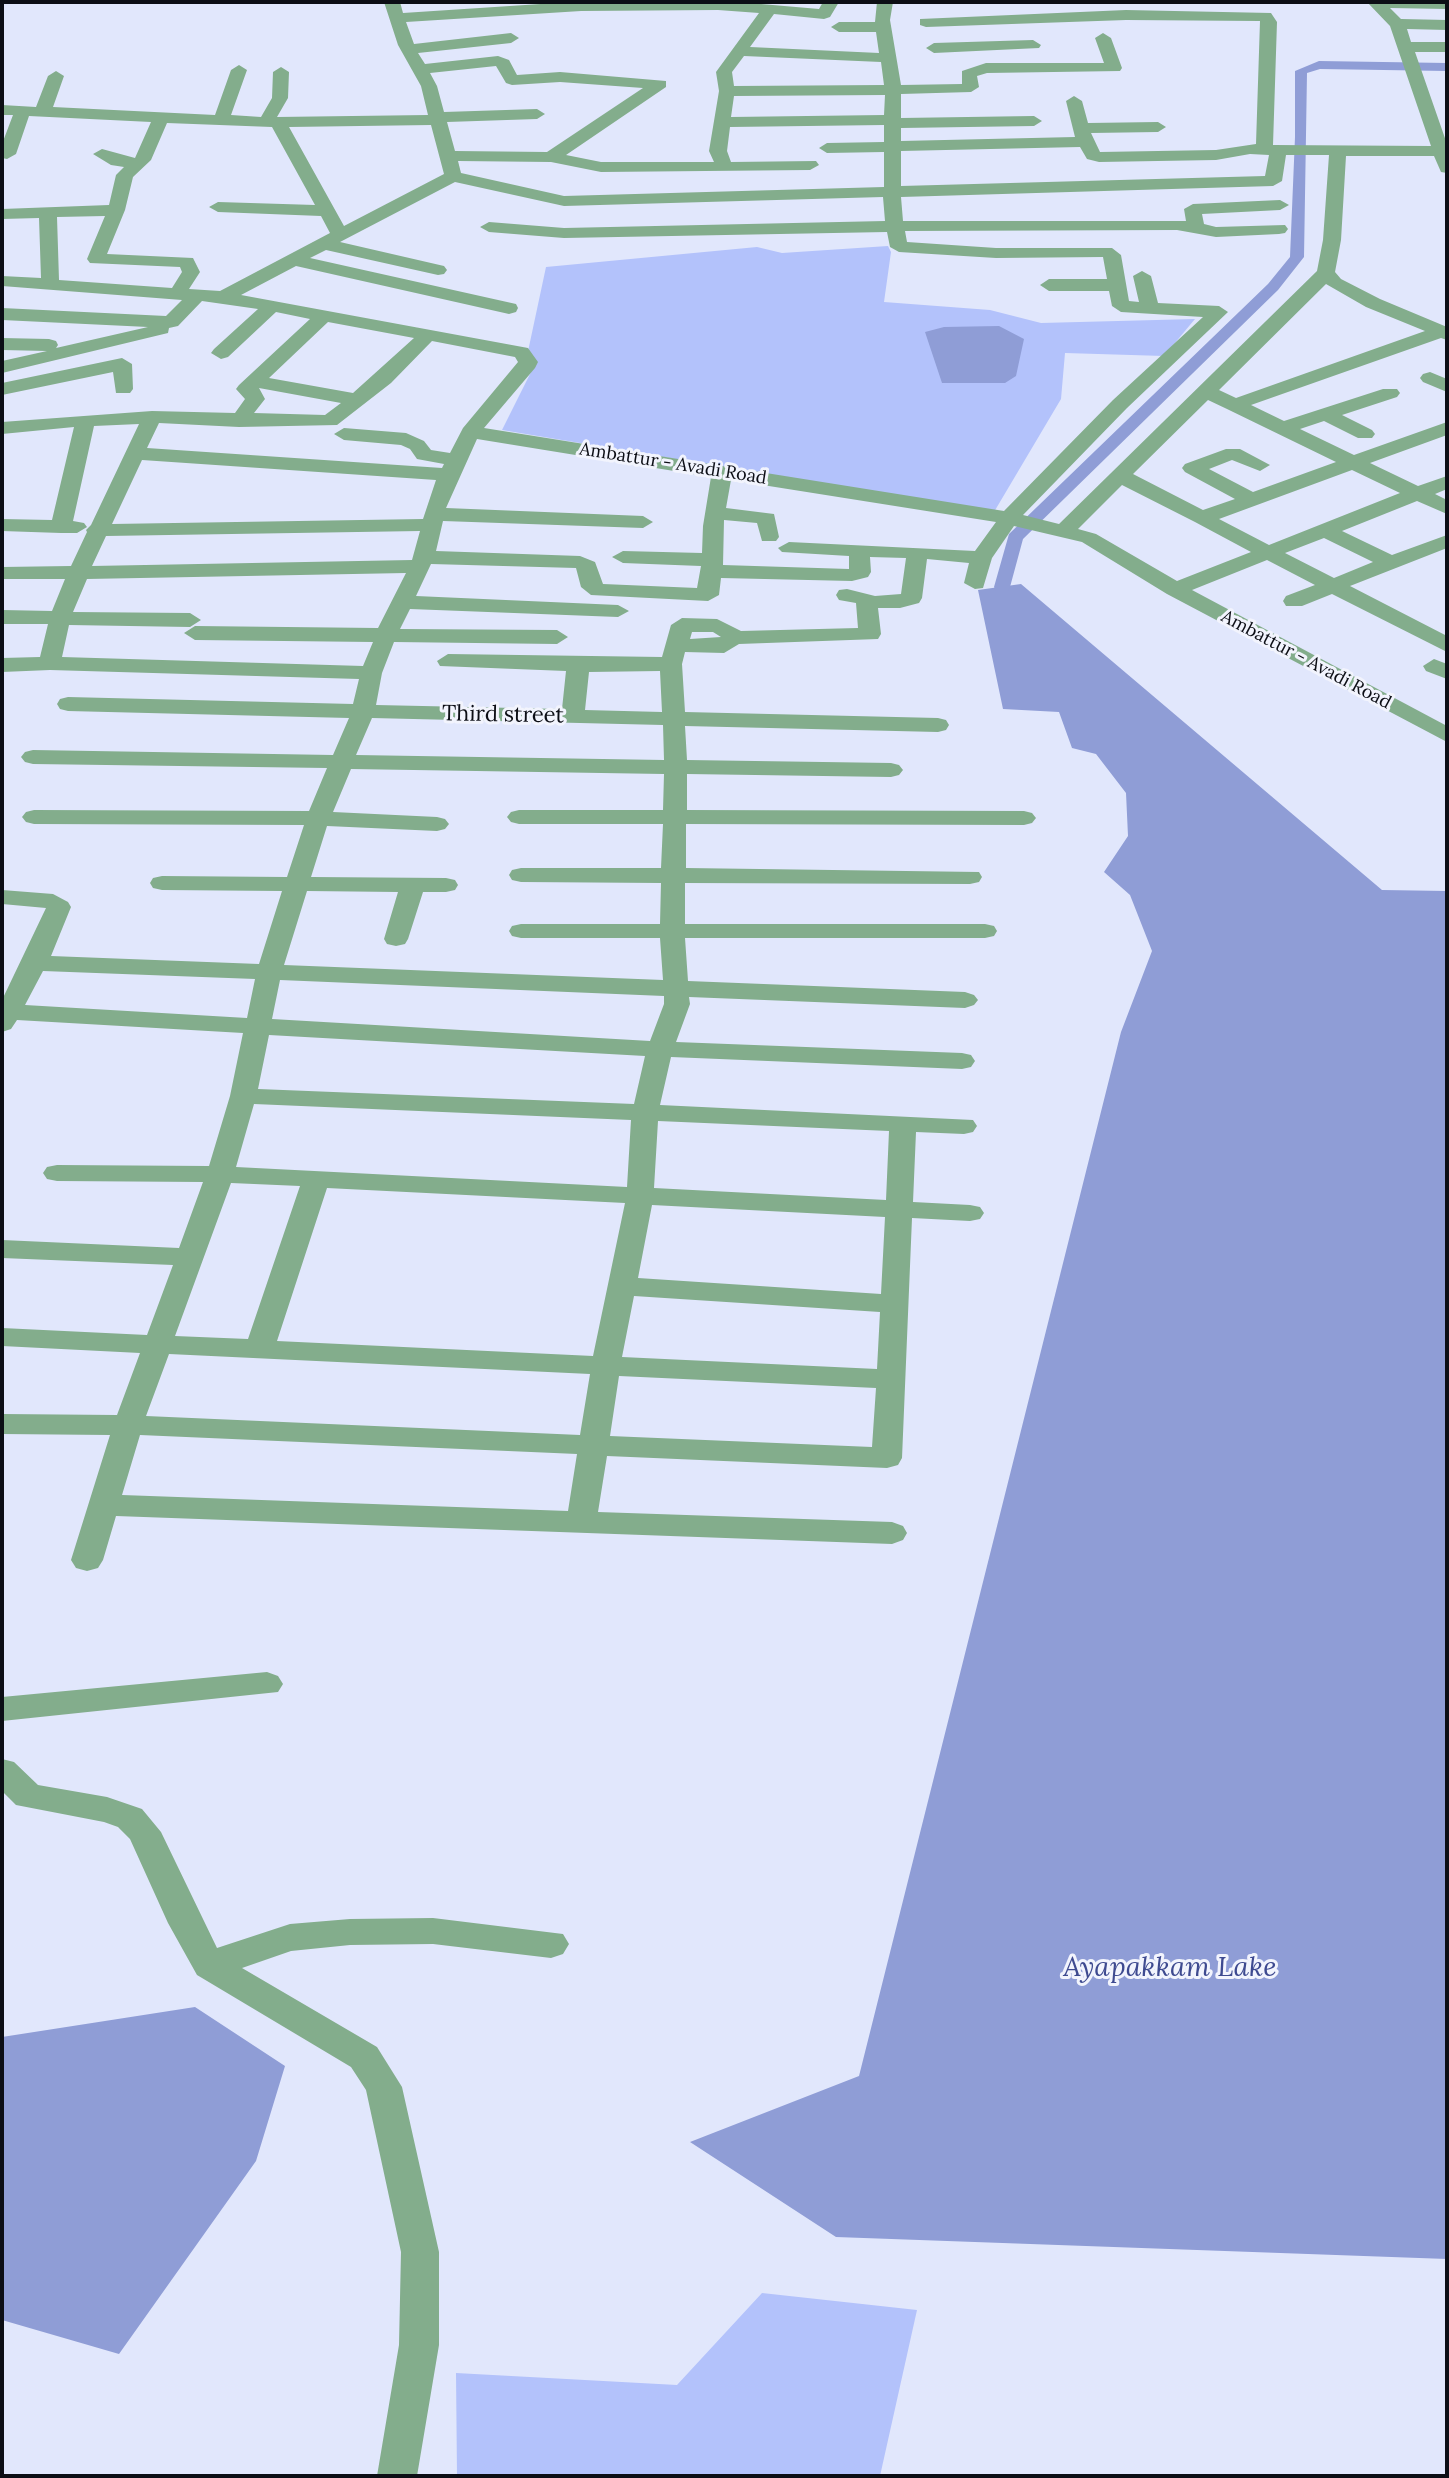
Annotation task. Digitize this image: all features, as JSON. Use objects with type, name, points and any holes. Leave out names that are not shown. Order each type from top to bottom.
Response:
[{"type":"street","points":[[831,2],[824,14],[718,5],[398,6],[408,49],[429,86],[453,176],[496,213],[562,242],[896,226],[1111,206],[1182,184],[1273,181],[1277,150],[1268,18],[1253,13],[1124,9],[1028,20],[926,22]]},
{"type":"street","points":[[885,2],[883,27],[893,88],[891,122],[897,179],[892,209],[899,247],[996,253],[1106,252],[1112,255],[1121,306],[1219,312],[1120,404],[1013,519],[981,558],[975,583]]},
{"type":"street","points":[[1024,2],[1040,68]]},
{"type":"street","points":[[1383,7],[1447,4]]},
{"type":"street","points":[[1383,7],[1447,25]]},
{"type":"street","points":[[1383,7],[1409,60],[1443,148],[1447,169]]},
{"type":"street","points":[[724,167],[718,151],[727,91],[724,72],[769,10]]},
{"type":"street","points":[[839,27],[883,27]]},
{"type":"street","points":[[408,49],[511,38]]},
{"type":"street","points":[[727,91],[965,89],[971,87],[968,74],[976,70],[1114,68],[1103,38]]},
{"type":"street","points":[[934,48],[1033,45]]},
{"type":"street","points":[[1409,60],[1447,47]]},
{"type":"street","points":[[741,51],[889,58]]},
{"type":"street","points":[[584,98],[630,59]]},
{"type":"street","points":[[420,69],[498,61],[503,63],[512,80],[560,77],[660,84],[551,157]]},
{"type":"street","points":[[467,64],[481,80]]},
{"type":"street","points":[[221,120],[239,70]]},
{"type":"street","points":[[272,122],[280,98],[281,72]]},
{"type":"street","points":[[43,111],[56,76]]},
{"type":"street","points":[[1422,97],[1447,98]]},
{"type":"street","points":[[1074,101],[1093,155],[1099,157],[1443,148]]},
{"type":"street","points":[[2,110],[272,122],[537,114]]},
{"type":"street","points":[[7,154],[23,110]]},
{"type":"street","points":[[2,367],[158,332],[171,322],[187,294],[191,272],[187,262],[96,259],[133,166],[142,160],[162,116]]},
{"type":"street","points":[[272,122],[327,211],[331,240]]},
{"type":"street","points":[[722,122],[1042,124],[1083,132]]},
{"type":"street","points":[[827,148],[1158,127]]},
{"type":"street","points":[[1054,528],[1121,476],[1326,273],[1338,150]]},
{"type":"street","points":[[447,156],[551,157],[601,167],[810,165]]},
{"type":"street","points":[[102,160],[133,166]]},
{"type":"street","points":[[936,172],[965,172]]},
{"type":"street","points":[[223,297],[453,176]]},
{"type":"street","points":[[496,213],[564,201],[897,179],[1194,217],[1280,205]]},
{"type":"street","points":[[1182,184],[1194,217],[1209,232],[1279,229]]},
{"type":"street","points":[[2,214],[29,207],[48,213],[116,210]]},
{"type":"street","points":[[218,207],[327,211]]},
{"type":"street","points":[[48,213],[50,284]]},
{"type":"street","points":[[331,240],[438,270]]},
{"type":"street","points":[[293,260],[509,308]]},
{"type":"street","points":[[1326,273],[1347,290],[1444,333]]},
{"type":"street","points":[[1142,276],[1150,309]]},
{"type":"street","points":[[2,281],[223,297],[426,337],[507,348],[521,352],[527,359],[525,368],[470,432],[452,468],[432,519],[422,562],[371,673],[363,712],[318,818],[269,972],[243,1096],[220,1174],[128,1425],[87,1560]]},
{"type":"street","points":[[1049,285],[1116,285]]},
{"type":"street","points":[[221,353],[271,307]]},
{"type":"street","points":[[2,314],[171,322]]},
{"type":"street","points":[[239,421],[255,399],[246,389],[323,317]]},
{"type":"street","points":[[1234,405],[1444,333]]},
{"type":"street","points":[[2,428],[152,417],[330,421],[426,337]]},
{"type":"street","points":[[2,344],[92,347]]},
{"type":"street","points":[[2,389],[122,364],[123,389]]},
{"type":"street","points":[[254,381],[357,400]]},
{"type":"street","points":[[1208,392],[1447,508]]},
{"type":"street","points":[[1283,428],[1390,393]]},
{"type":"street","points":[[1325,414],[1365,434]]},
{"type":"street","points":[[50,663],[60,617],[97,528],[152,417]]},
{"type":"street","points":[[61,527],[85,420]]},
{"type":"street","points":[[1202,518],[1447,428]]},
{"type":"street","name":"Ambattur - Avadi Road","points":[[470,432],[1013,519],[1089,538],[1175,589],[1447,735]]},
{"type":"street","points":[[344,434],[406,439],[417,445],[424,455],[452,468]]},
{"type":"street","points":[[135,453],[452,468]]},
{"type":"street","points":[[1252,500],[1192,468],[1233,453],[1260,465]]},
{"type":"street","points":[[2,573],[422,562],[580,562],[588,566],[587,576],[592,587],[599,590],[706,601],[722,471]]},
{"type":"street","points":[[1121,476],[1447,645]]},
{"type":"street","points":[[1175,589],[1447,482]]},
{"type":"street","points":[[715,513],[767,518],[769,537]]},
{"type":"street","points":[[2,525],[97,528],[432,519],[643,522]]},
{"type":"street","points":[[1324,530],[1391,563]]},
{"type":"street","points":[[1294,601],[1447,541]]},
{"type":"street","points":[[789,548],[981,558]]},
{"type":"street","points":[[623,557],[852,575],[860,572],[859,551]]},
{"type":"street","points":[[448,661],[578,665],[724,646],[733,638],[870,634],[858,598],[900,602],[911,598],[917,554]]},
{"type":"street","points":[[403,602],[618,611]]},
{"type":"street","points":[[2,617],[557,637]]},
{"type":"street","points":[[581,1523],[606,1365],[640,1198],[645,1113],[660,1049],[677,1004],[672,931],[676,815],[672,719],[674,654]]},
{"type":"street","points":[[2,665],[50,663],[371,673]]},
{"type":"street","points":[[573,717],[578,665]]},
{"type":"street","name":"Third street","points":[[68,704],[938,725]]},
{"type":"street","points":[[33,757],[891,770]]},
{"type":"street","points":[[34,817],[318,818],[437,824]]},
{"type":"street","points":[[519,817],[1024,818]]},
{"type":"street","points":[[521,875],[970,877]]},
{"type":"street","points":[[162,883],[446,885]]},
{"type":"street","points":[[396,939],[413,884]]},
{"type":"street","points":[[2,897],[53,901],[59,907],[35,963],[5,1018],[256,1026],[660,1049],[962,1061]]},
{"type":"street","points":[[521,931],[985,931]]},
{"type":"street","points":[[35,963],[965,1000]]},
{"type":"street","points":[[243,1096],[964,1126]]},
{"type":"street","points":[[2,1424],[128,1425],[887,1458],[903,1124]]},
{"type":"street","points":[[57,1173],[220,1174],[970,1213]]},
{"type":"street","points":[[260,1347],[316,1180]]},
{"type":"street","points":[[2,1249],[189,1257]]},
{"type":"street","points":[[622,1286],[894,1304]]},
{"type":"street","points":[[2,1337],[891,1379]]},
{"type":"street","points":[[104,1505],[892,1533]]},
{"type":"street","points":[[2,1709],[267,1684]]},
{"type":"street","points":[[2,1771],[15,1799],[107,1810],[130,1818],[144,1832],[185,1923],[209,1965],[364,2057],[384,2087],[420,2252],[419,2345],[397,2476]]},
{"type":"street","points":[[209,1965],[290,1938],[350,1932],[433,1931],[551,1944]]},
{"type":"shaded area","points":[[888,246],[891,252],[884,302],[990,310],[1041,323],[1195,319],[1164,356],[1065,353],[1061,399],[994,512],[502,430],[533,368],[527,356],[546,267],[757,247],[782,253]]},
{"type":"shaded area","points":[[762,2293],[917,2310],[880,2476],[457,2476],[456,2373],[677,2385]]},
{"type":"water","points":[[999,326],[1024,339],[1016,376],[1005,383],[942,383],[925,332],[944,327]]},
{"type":"water","name":"Ayapakkam Lake","points":[[1021,584],[1382,890],[1447,891],[1447,2259],[836,2237],[690,2142],[859,2076],[1121,1032],[1152,951],[1130,895],[1104,872],[1128,836],[1126,793],[1096,754],[1072,748],[1059,712],[1003,709],[978,590]]},
{"type":"water","points":[[195,2007],[285,2066],[256,2161],[119,2354],[2,2320],[2,2037]]},
{"type":"waterway","points":[[1002,587],[1015,537],[1273,287],[1297,257],[1302,137],[1301,71],[1319,65],[1447,67]]}]
